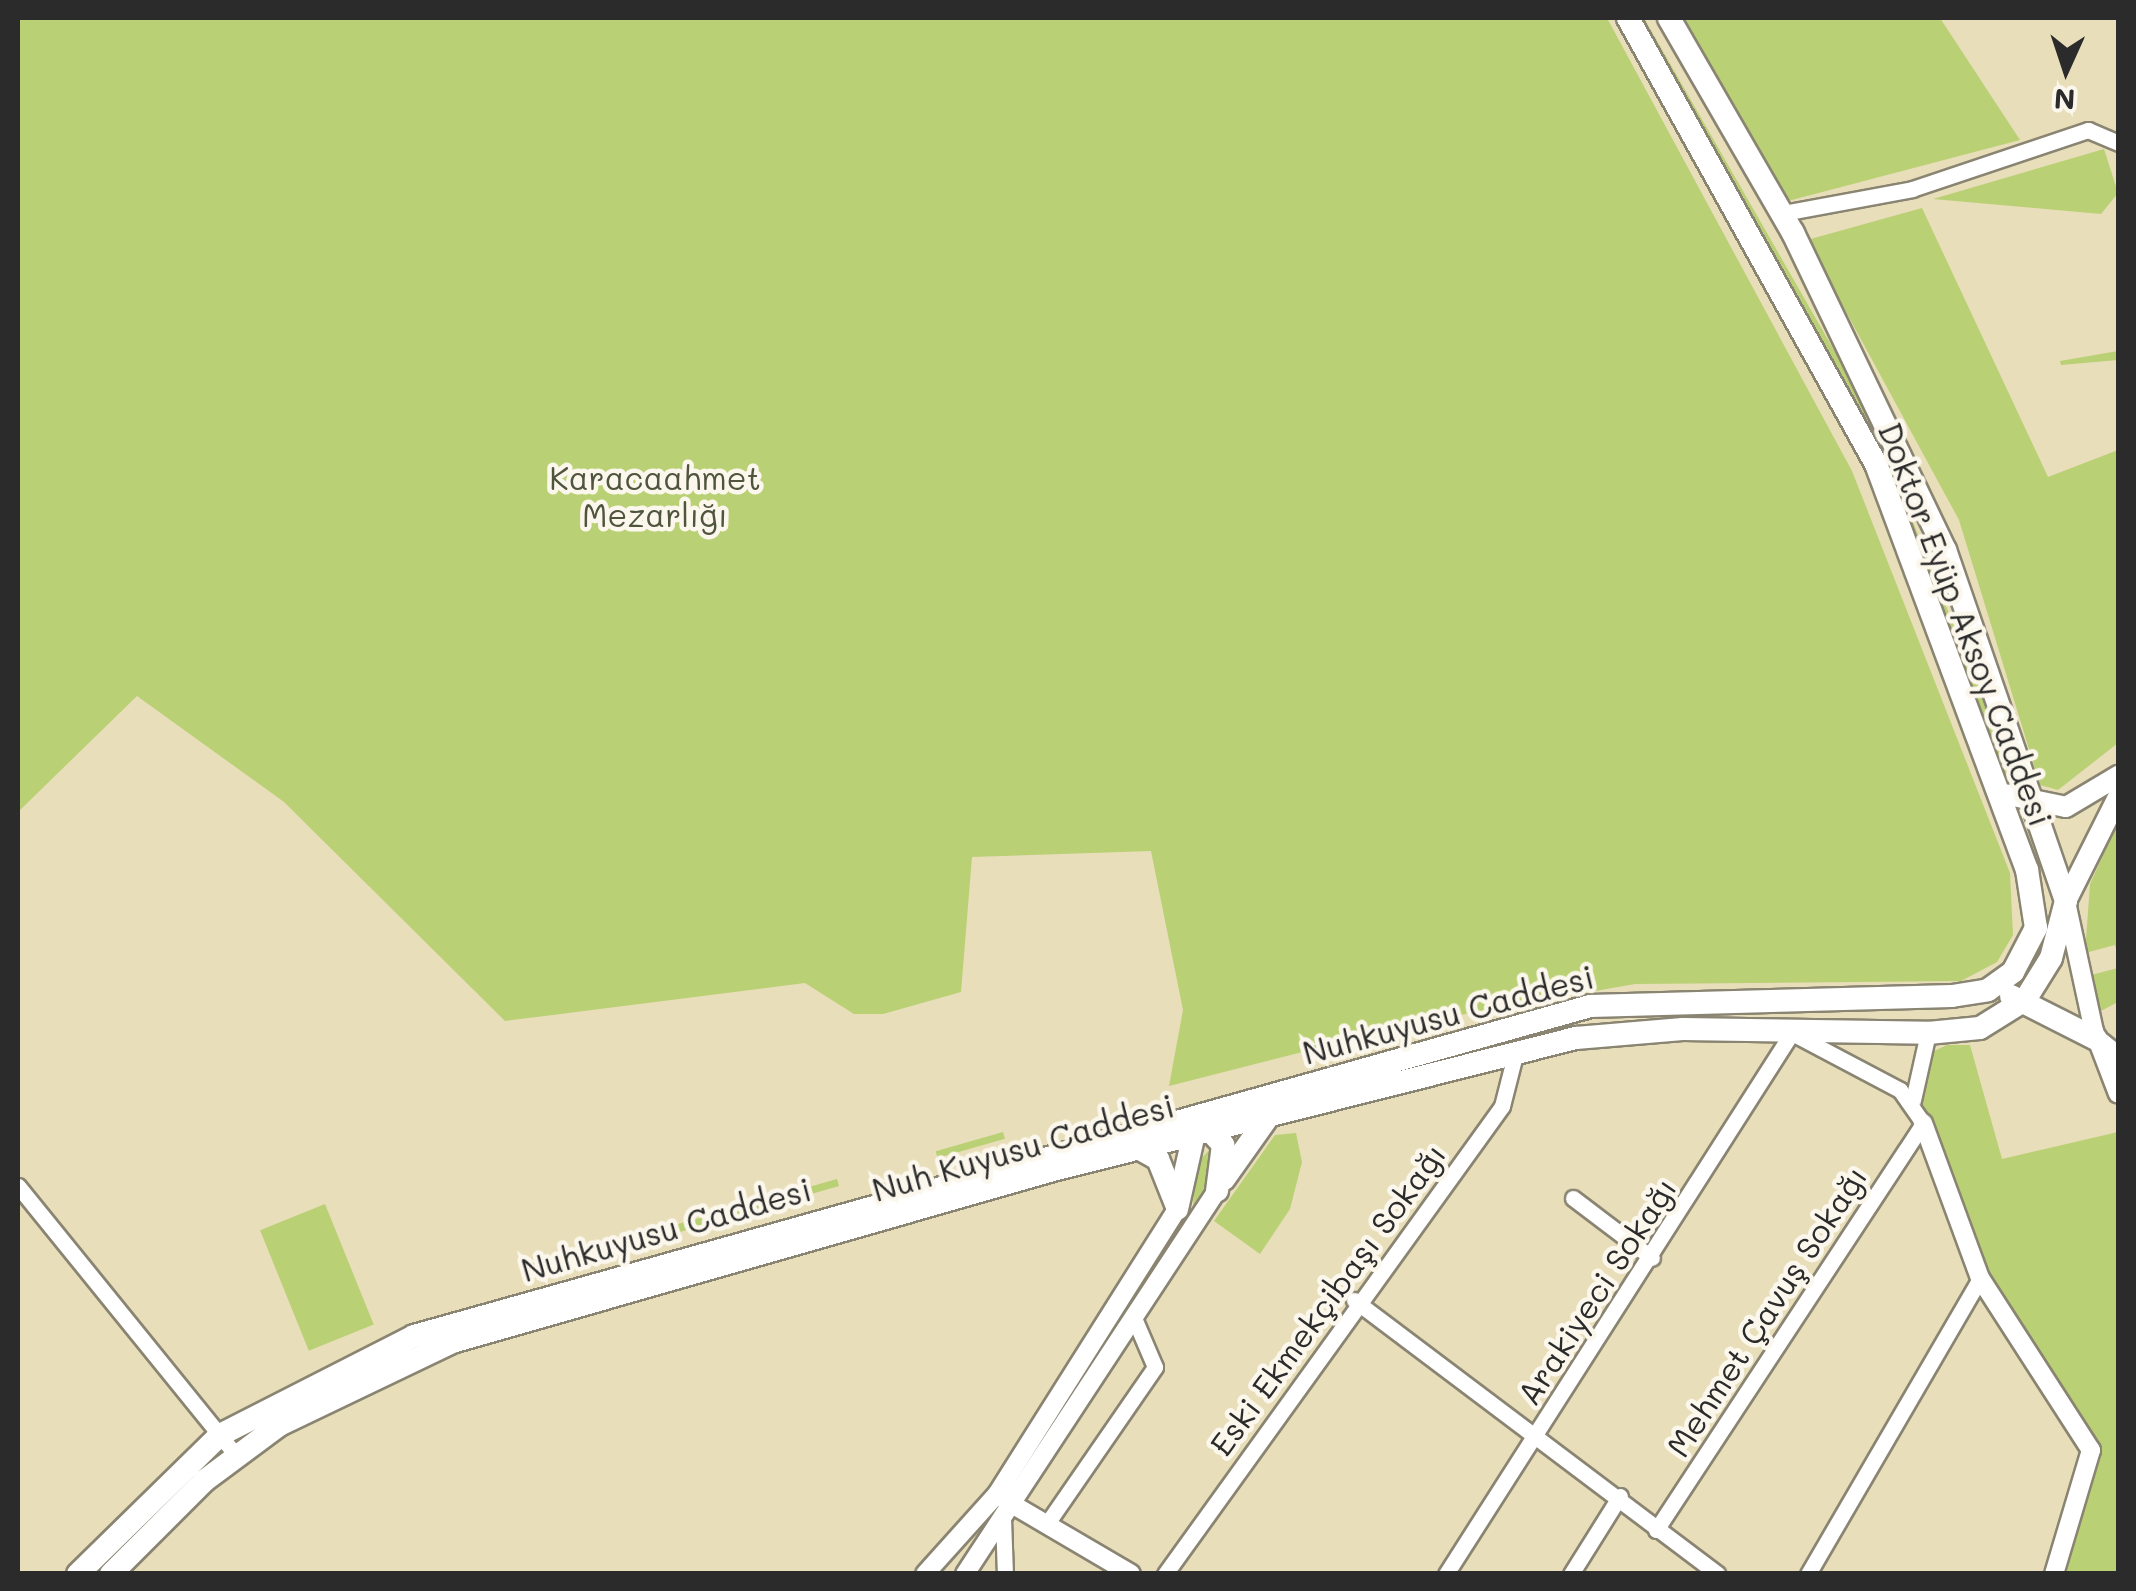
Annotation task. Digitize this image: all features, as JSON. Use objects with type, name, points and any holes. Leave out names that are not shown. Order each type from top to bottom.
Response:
[{"type":"main road","name":"Doktor Eyüp Aksoy Caddesi","points":[[1628,18],[1876,464],[1999,792],[2037,914],[2020,963],[1988,990]]},
{"type":"main road","name":"Doktor Eyüp Aksoy Caddesi","points":[[1669,18],[1783,213],[1924,497],[2066,901]]},
{"type":"main road","points":[[1999,792],[2035,806],[2084,802],[2118,776]]},
{"type":"main road","points":[[2025,1000],[2052,958],[2066,901],[2118,797]]},
{"type":"main road","name":"Nuhkuyusu Caddesi","points":[[96,1570],[220,1435],[414,1336],[1033,1156],[1172,1120],[1202,1123],[1590,1006],[1988,990],[2025,1000],[2096,1039]]},
{"type":"main road","name":"Nuh Kuyusu Caddesi","points":[[96,1570],[236,1455],[311,1404],[452,1342],[1138,1148],[1202,1123],[1270,1114],[1516,1051],[1632,1031],[1928,1033],[1980,1028],[2025,1000]]},
{"type":"main road","points":[[2096,1039],[2118,1057]]},
{"type":"main road","points":[[1216,1191],[1270,1114]]},
{"type":"main road","points":[[1202,1123],[1225,1162],[1216,1191]]},
{"type":"main road","points":[[1177,1209],[1202,1123]]},
{"type":"main road","points":[[1138,1148],[1158,1159],[1177,1209]]},
{"type":"main road","points":[[1017,1181],[1033,1156],[1064,1167]]},
{"type":"street","points":[[1783,213],[1912,189],[2088,130],[2118,143]]},
{"type":"street","points":[[2066,901],[2096,1039],[2118,1094]]},
{"type":"street","points":[[1928,1033],[1913,1100],[1980,1278],[2091,1450],[2054,1574]]},
{"type":"street","points":[[1790,1034],[1913,1100]]},
{"type":"street","name":"Arakiyeci Sokağı","points":[[1446,1574],[1652,1258],[1790,1034]]},
{"type":"street","name":"Eski Ekmekçibaşı Sokağı","points":[[1165,1574],[1354,1300],[1502,1106],[1515,1084],[1516,1051]]},
{"type":"street","name":"Mehmet Çavuş Sokağı","points":[[1656,1530],[1923,1123]]},
{"type":"street","points":[[18,1186],[236,1455]]},
{"type":"street","points":[[925,1574],[1004,1506],[1216,1191]]},
{"type":"street","points":[[1572,1198],[1652,1258]]},
{"type":"street","points":[[965,1574],[1177,1209]]},
{"type":"street","points":[[1808,1574],[1980,1278]]},
{"type":"street","points":[[1354,1300],[1620,1496],[1656,1530],[1718,1574]]},
{"type":"street","points":[[1046,1525],[1156,1367],[1134,1318]]},
{"type":"street","points":[[1571,1574],[1620,1496]]},
{"type":"street","points":[[1004,1506],[1046,1525],[1131,1574]]},
{"type":"street","points":[[1004,1506],[1005,1574]]},
{"type":"green space","name":"Karacaahmet Mezarlığı","points":[[18,18],[1607,18],[1852,471],[2010,873],[2013,935],[1997,962],[1961,981],[1635,984],[1420,1022],[1169,1086],[1183,1010],[1151,851],[972,857],[961,992],[883,1014],[854,1014],[805,983],[505,1021],[284,802],[137,696],[18,812]]},
{"type":"green space","points":[[1633,18],[1644,18],[1871,415],[2014,779],[2002,772],[1903,514]]},
{"type":"green space","points":[[1683,18],[1940,18],[2020,140],[1788,201]]},
{"type":"green space","points":[[2104,149],[2118,193],[2101,214],[1933,199]]},
{"type":"green space","points":[[1922,208],[2048,477],[2118,450],[2118,743],[2058,790],[2040,785],[1959,520],[1807,240]]},
{"type":"green space","points":[[2118,351],[2118,360],[2061,365],[2060,361]]},
{"type":"green space","points":[[2118,822],[2118,956],[2115,945],[2085,953],[2090,884]]},
{"type":"green space","points":[[2118,968],[2118,1002],[2097,1013],[2091,975]]},
{"type":"green space","points":[[1947,1045],[1970,1045],[2002,1159],[2118,1132],[2118,1573],[2058,1573],[2095,1450],[1982,1282],[1911,1104],[1930,1053]]},
{"type":"green space","points":[[1003,1132],[1005,1139],[938,1158],[936,1151]]},
{"type":"green space","points":[[1296,1133],[1302,1162],[1290,1209],[1260,1254],[1214,1221],[1275,1135]]},
{"type":"green space","points":[[1212,1147],[1212,1176],[1193,1206],[1196,1164]]},
{"type":"green space","points":[[837,1179],[839,1186],[652,1240],[646,1233]]},
{"type":"green space","points":[[325,1204],[374,1325],[309,1351],[260,1230]]}]
